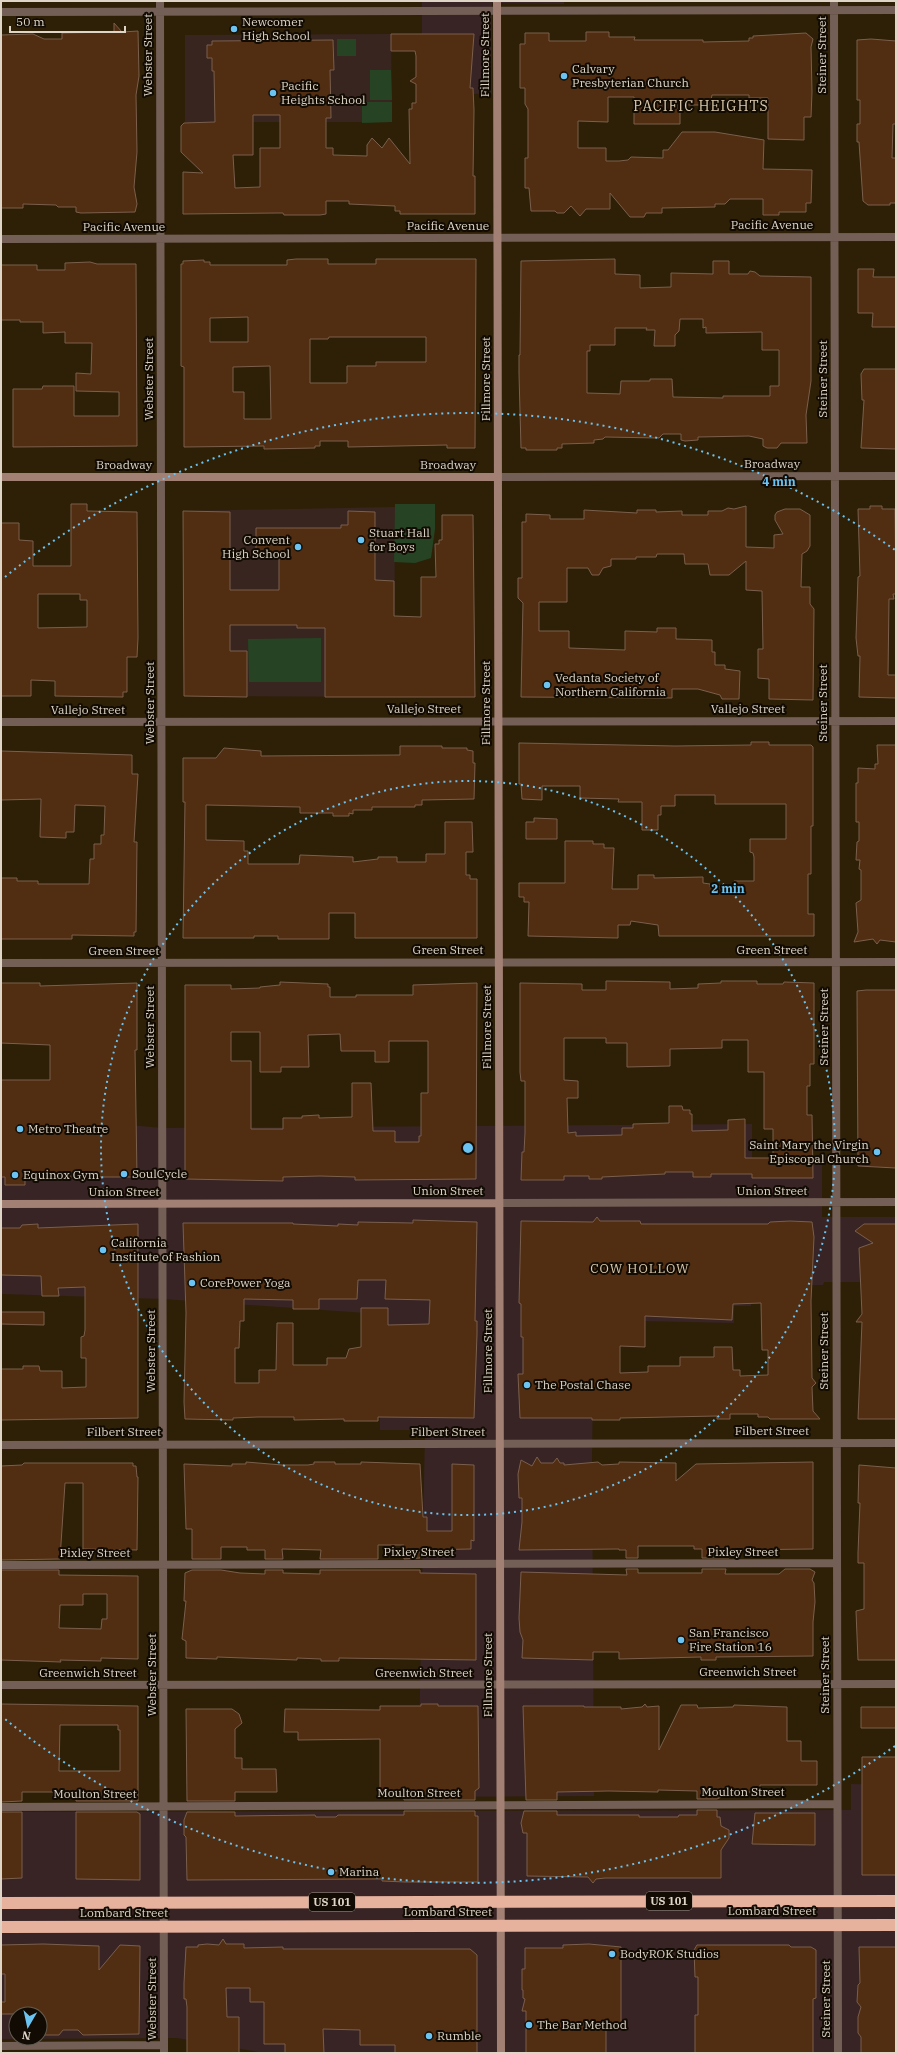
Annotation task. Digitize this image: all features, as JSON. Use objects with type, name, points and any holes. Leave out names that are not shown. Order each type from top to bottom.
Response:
[{"type":"highway","name":"Lombard Street","points":[[1,1903],[896,1901]]},
{"type":"highway","name":"Lombard Street","points":[[1,1927],[896,1925]]},
{"type":"street","name":"Webster Street","points":[[160,1],[164,2049]]},
{"type":"street","name":"Fillmore Street","points":[[497,1],[501,2053]]},
{"type":"street","name":"Steiner Street","points":[[834,1],[838,2053]]},
{"type":"street","points":[[1,12],[896,10]]},
{"type":"street","name":"Pacific Avenue","points":[[1,239],[896,237]]},
{"type":"street","name":"Broadway","points":[[1,478],[896,476]]},
{"type":"street","name":"Vallejo Street","points":[[1,722],[896,720]]},
{"type":"street","name":"Green Street","points":[[1,963],[896,962]]},
{"type":"street","name":"Union Street","points":[[1,1204],[896,1202]]},
{"type":"street","name":"Filbert Street","points":[[1,1444],[896,1443]]},
{"type":"street","name":"Pixley Street","points":[[1,1565],[837,1564]]},
{"type":"street","name":"Greenwich Street","points":[[1,1685],[896,1684]]},
{"type":"street","name":"Moulton Street","points":[[1,1807],[838,1804]]},
{"type":"street","points":[[1,2046],[164,2049]]},
{"type":"shaded area","points":[[422,1],[564,1],[564,4],[492,3],[492,94],[422,93]]},
{"type":"shaded area","points":[[391,34],[392,122],[185,122],[185,35]]},
{"type":"shaded area","points":[[395,507],[394,697],[184,696],[183,511]]},
{"type":"shaded area","points":[[1,1085],[48,1118],[163,1128],[752,1124],[752,1158],[822,1158],[822,1217],[896,1217],[896,1282],[824,1282],[823,1285],[752,1286],[751,1306],[734,1306],[734,1323],[594,1320],[592,1457],[594,1796],[418,1797],[425,1430],[380,1430],[380,1314],[163,1299],[1,1294]]},
{"type":"shaded area","points":[[851,1784],[896,1785],[896,2053],[265,2053],[177,2038],[48,2039],[48,2006],[8,2006],[8,2039],[1,2039],[1,1812],[851,1810]]},
{"type":"green space","points":[[337,39],[356,39],[356,56],[337,56]]},
{"type":"green space","points":[[370,70],[391,70],[392,100],[370,100]]},
{"type":"green space","points":[[362,102],[392,102],[392,122],[362,123]]},
{"type":"green space","points":[[395,504],[435,504],[435,529],[431,558],[415,563],[394,562]]},
{"type":"green space","points":[[321,638],[321,682],[249,682],[248,639]]},
{"type":"building","points":[[114,23],[122,32],[138,31],[139,76],[136,95],[137,152],[134,187],[137,204],[135,212],[81,213],[76,212],[76,207],[23,204],[23,208],[1,208],[1,35],[33,34],[44,39],[62,39],[62,33],[114,32]]},
{"type":"building","points":[[586,32],[609,32],[609,37],[635,37],[634,40],[703,40],[703,42],[749,41],[749,38],[753,38],[753,36],[806,33],[813,39],[811,47],[811,117],[804,117],[804,140],[768,139],[768,98],[749,98],[749,95],[712,95],[710,105],[680,105],[680,124],[634,124],[634,97],[608,97],[608,122],[578,121],[578,148],[606,148],[606,161],[619,161],[628,160],[631,157],[663,158],[663,150],[668,150],[682,132],[715,132],[764,140],[763,169],[812,170],[811,203],[806,203],[806,212],[779,212],[779,215],[763,215],[763,199],[730,199],[725,204],[715,204],[715,207],[662,208],[662,213],[646,213],[644,217],[630,217],[610,193],[610,209],[586,209],[580,216],[571,206],[564,213],[557,213],[555,211],[531,211],[529,188],[525,188],[525,158],[528,158],[528,109],[525,104],[525,88],[520,88],[520,44],[525,44],[525,33],[549,33],[549,41],[586,41]]},
{"type":"building","points":[[391,34],[474,34],[470,88],[473,88],[474,110],[473,176],[475,176],[475,214],[400,214],[400,211],[395,211],[395,206],[349,204],[349,201],[326,201],[326,214],[320,215],[284,215],[283,213],[183,214],[183,172],[203,173],[181,152],[181,126],[184,123],[215,122],[214,71],[212,71],[212,58],[207,58],[207,45],[212,45],[212,41],[333,40],[334,70],[330,70],[331,118],[326,118],[326,148],[333,148],[333,155],[367,156],[367,145],[372,138],[382,148],[389,138],[410,164],[409,109],[412,109],[412,103],[416,103],[416,84],[410,81],[416,77],[416,56],[415,51],[391,51]],"holes":[[[253,115],[280,115],[280,148],[260,148],[260,187],[235,188],[233,155],[253,155]]]},
{"type":"building","points":[[871,39],[896,41],[896,124],[893,124],[892,158],[896,158],[896,203],[890,203],[890,205],[868,205],[863,201],[859,142],[857,142],[857,124],[860,124],[860,100],[857,100],[857,40]]},
{"type":"building","points":[[328,259],[328,264],[376,264],[376,259],[476,259],[475,448],[447,448],[447,445],[348,447],[348,441],[320,441],[320,446],[315,446],[315,448],[264,449],[264,446],[184,447],[184,367],[181,366],[181,264],[183,264],[183,261],[204,260],[204,262],[210,262],[210,265],[287,265],[287,260]],"holes":[[[248,317],[248,342],[210,342],[210,318]],[[329,337],[426,337],[426,362],[376,362],[376,366],[347,366],[347,383],[310,383],[310,339],[328,339]],[[270,366],[271,419],[244,419],[244,392],[233,392],[233,367]]]},
{"type":"building","points":[[615,259],[615,274],[640,275],[640,288],[671,287],[671,273],[713,274],[713,261],[729,261],[729,274],[748,274],[750,271],[755,272],[760,276],[811,277],[811,381],[806,415],[807,443],[781,443],[777,448],[767,448],[763,446],[763,439],[749,436],[698,437],[698,440],[685,441],[681,440],[681,434],[663,434],[659,438],[605,437],[603,439],[594,440],[594,443],[562,444],[562,448],[557,448],[557,450],[526,450],[526,448],[521,448],[519,355],[521,261]],"holes":[[[680,319],[703,319],[703,328],[706,327],[706,333],[762,332],[762,350],[779,350],[779,386],[770,386],[770,396],[723,396],[723,398],[673,397],[672,379],[621,381],[620,394],[587,393],[587,351],[590,351],[590,345],[615,345],[615,328],[647,328],[646,330],[655,330],[654,346],[675,346],[675,335],[679,331]]]},
{"type":"building","points":[[90,262],[97,264],[136,264],[137,446],[13,447],[13,389],[42,389],[43,386],[74,386],[74,416],[119,416],[119,392],[76,391],[76,373],[91,374],[92,343],[65,343],[65,332],[43,333],[43,322],[1,320],[1,265],[37,265],[37,270],[65,270],[65,263]]},
{"type":"building","points":[[858,269],[874,269],[873,277],[896,277],[896,327],[872,327],[873,313],[858,313]]},
{"type":"building","points":[[864,369],[896,369],[896,449],[861,448],[864,400],[862,400],[861,374]]},
{"type":"building","points":[[71,504],[87,504],[87,511],[137,512],[137,657],[127,657],[127,692],[123,692],[123,697],[55,696],[55,681],[31,680],[31,696],[1,696],[1,523],[19,523],[19,540],[33,541],[33,566],[71,566]],"holes":[[[38,594],[80,594],[80,600],[87,600],[87,627],[38,628]]]},
{"type":"building","points":[[746,506],[746,547],[774,548],[774,535],[783,534],[775,520],[775,515],[777,512],[785,509],[800,509],[810,515],[810,546],[807,551],[802,554],[801,587],[810,587],[810,604],[814,609],[813,700],[769,699],[769,679],[758,678],[758,649],[763,649],[762,591],[746,590],[746,561],[729,575],[710,575],[708,564],[685,564],[684,554],[657,554],[656,557],[611,559],[611,566],[603,568],[599,575],[592,575],[588,568],[567,568],[567,602],[539,602],[539,631],[569,631],[569,648],[625,650],[625,631],[657,632],[657,628],[676,628],[676,639],[712,640],[712,652],[715,652],[715,665],[725,665],[725,669],[740,671],[739,699],[722,699],[720,695],[698,689],[672,689],[672,698],[521,697],[523,603],[518,598],[518,578],[522,578],[522,522],[526,522],[526,514],[550,515],[550,519],[584,519],[584,510],[637,513],[637,510],[656,510],[656,512],[682,511],[682,515],[708,515],[708,511],[722,511],[728,508],[734,509]]},
{"type":"building","points":[[870,506],[882,506],[882,509],[895,509],[896,594],[893,594],[894,599],[889,599],[888,675],[896,675],[896,698],[859,697],[860,656],[858,656],[856,638],[858,577],[860,576],[858,509],[870,509]]},
{"type":"building","points":[[183,511],[230,512],[230,590],[279,590],[279,558],[256,558],[256,528],[341,528],[341,525],[348,525],[348,511],[375,512],[375,580],[394,581],[394,616],[421,617],[421,577],[436,577],[435,544],[439,544],[439,540],[442,540],[442,515],[473,515],[475,697],[325,697],[325,628],[297,628],[297,625],[230,625],[230,651],[247,651],[247,697],[184,696]]},
{"type":"building","points":[[751,742],[769,742],[769,745],[811,745],[813,747],[813,826],[811,826],[811,874],[808,874],[808,914],[814,914],[814,936],[659,936],[658,925],[631,921],[630,925],[618,925],[618,938],[528,936],[529,902],[524,902],[524,897],[519,897],[519,883],[565,883],[565,841],[593,841],[593,844],[604,844],[604,848],[614,848],[612,889],[638,889],[638,875],[654,875],[654,878],[703,877],[703,883],[710,884],[710,887],[734,886],[734,881],[754,881],[754,857],[753,853],[750,852],[750,839],[786,839],[786,804],[715,804],[715,795],[675,795],[675,806],[661,806],[661,815],[658,815],[658,830],[642,830],[642,802],[618,802],[619,799],[580,798],[580,786],[542,786],[542,800],[522,799],[521,784],[519,784],[519,743],[675,746],[751,745]]},
{"type":"building","points":[[877,745],[896,745],[896,942],[880,940],[877,944],[873,939],[854,942],[858,932],[856,903],[861,900],[861,870],[859,869],[860,860],[856,860],[857,842],[859,841],[859,822],[856,822],[856,783],[858,783],[858,768],[875,769],[875,764],[878,764]]},
{"type":"building","points":[[400,746],[442,746],[442,748],[467,748],[467,750],[473,751],[473,763],[475,763],[474,799],[422,800],[422,805],[415,805],[415,807],[372,807],[372,810],[353,810],[353,814],[349,813],[349,816],[333,816],[333,813],[300,813],[300,807],[206,805],[206,840],[244,841],[244,851],[248,851],[248,864],[299,864],[300,855],[353,857],[353,862],[378,859],[378,857],[397,857],[397,862],[426,862],[426,854],[445,854],[445,822],[472,822],[473,852],[466,852],[466,875],[470,875],[470,879],[477,879],[477,938],[355,938],[355,913],[329,913],[329,939],[278,939],[278,936],[254,936],[254,938],[183,938],[185,802],[183,802],[183,758],[216,758],[224,748],[261,751],[261,756],[400,755]]},
{"type":"building","points":[[1,751],[132,755],[132,774],[138,774],[134,842],[137,842],[136,932],[134,932],[134,936],[72,935],[72,939],[1,939],[1,878],[17,878],[17,881],[38,881],[38,884],[89,884],[90,859],[94,859],[94,844],[101,844],[101,835],[104,835],[105,806],[75,805],[74,832],[66,832],[66,838],[40,837],[41,799],[1,800]]},
{"type":"building","points":[[534,818],[557,819],[557,839],[526,839],[526,822],[534,822]]},
{"type":"building","points":[[606,981],[670,982],[670,989],[698,988],[698,984],[721,983],[721,981],[757,981],[757,984],[783,984],[784,982],[814,983],[814,1064],[810,1064],[810,1086],[807,1086],[807,1115],[812,1115],[813,1178],[752,1178],[752,1174],[711,1174],[711,1177],[693,1177],[693,1172],[665,1172],[665,1174],[602,1177],[602,1179],[589,1179],[589,1176],[564,1176],[564,1180],[521,1180],[522,1152],[524,1152],[525,1133],[525,1081],[521,1081],[520,1072],[520,983],[582,984],[582,990],[606,990]],"holes":[[[564,1038],[606,1038],[606,1043],[627,1043],[627,1067],[670,1066],[670,1049],[722,1048],[722,1040],[748,1040],[748,1072],[764,1072],[764,1129],[773,1129],[773,1158],[745,1158],[745,1119],[728,1120],[728,1130],[692,1131],[692,1114],[690,1114],[690,1110],[683,1110],[682,1106],[669,1106],[669,1123],[633,1124],[633,1128],[622,1128],[622,1135],[576,1136],[576,1132],[568,1133],[567,1098],[578,1098],[578,1081],[564,1080]]]},
{"type":"building","points":[[280,982],[328,984],[328,987],[330,987],[330,997],[356,997],[356,995],[413,995],[413,985],[477,983],[476,1179],[355,1180],[355,1177],[320,1176],[283,1177],[283,1181],[185,1179],[185,985],[231,985],[231,989],[260,988],[280,985]],"holes":[[[231,1032],[260,1032],[260,1072],[281,1072],[281,1067],[309,1067],[308,1035],[340,1034],[341,1051],[375,1051],[375,1062],[389,1062],[389,1041],[428,1041],[428,1093],[421,1093],[421,1136],[419,1136],[419,1142],[395,1142],[395,1131],[373,1131],[371,1083],[352,1083],[352,1117],[319,1118],[319,1115],[302,1116],[302,1118],[283,1118],[283,1129],[251,1129],[251,1061],[231,1061]]]},
{"type":"building","points":[[1,983],[40,983],[40,986],[137,983],[137,1050],[135,1050],[137,1177],[25,1177],[25,1185],[5,1185],[5,1177],[1,1177],[1,1080],[50,1080],[50,1045],[1,1043]]},
{"type":"building","points":[[896,990],[896,1168],[858,1166],[857,991]]},
{"type":"building","points":[[597,1217],[600,1221],[640,1221],[641,1224],[768,1224],[770,1222],[790,1221],[812,1222],[814,1237],[811,1301],[812,1378],[816,1383],[812,1387],[813,1411],[820,1419],[770,1419],[768,1417],[758,1417],[758,1414],[730,1414],[730,1419],[717,1419],[717,1416],[620,1418],[620,1420],[592,1420],[592,1418],[520,1418],[518,1374],[523,1374],[523,1337],[521,1337],[521,1304],[519,1303],[521,1221],[593,1222]],"holes":[[[761,1303],[762,1350],[768,1350],[768,1375],[740,1376],[740,1370],[733,1370],[732,1347],[714,1347],[714,1357],[680,1357],[680,1366],[648,1366],[648,1372],[620,1373],[620,1346],[645,1347],[645,1316],[732,1320],[733,1304]]]},
{"type":"building","points":[[413,1220],[477,1222],[475,1321],[477,1321],[477,1334],[474,1418],[378,1417],[378,1421],[344,1421],[344,1419],[294,1420],[294,1417],[233,1418],[233,1420],[185,1419],[186,1313],[183,1223],[293,1223],[338,1226],[338,1224],[358,1225],[358,1222],[413,1223]],"holes":[[[358,1280],[386,1280],[385,1299],[430,1300],[429,1324],[388,1325],[388,1308],[361,1308],[361,1347],[349,1349],[346,1358],[327,1358],[327,1365],[293,1365],[293,1323],[277,1323],[276,1370],[259,1370],[259,1383],[235,1383],[235,1348],[239,1348],[240,1321],[244,1321],[244,1299],[293,1300],[293,1309],[319,1309],[319,1299],[357,1299]]]},
{"type":"building","points":[[38,1224],[38,1228],[138,1224],[138,1418],[1,1420],[1,1369],[23,1369],[23,1366],[39,1366],[40,1371],[62,1371],[62,1388],[86,1387],[86,1358],[81,1358],[81,1337],[84,1336],[85,1330],[85,1287],[58,1288],[59,1296],[42,1296],[41,1276],[1,1275],[1,1228],[20,1228],[22,1225]]},
{"type":"building","points":[[864,1224],[896,1224],[896,1419],[858,1419],[862,1322],[856,1322],[862,1314],[859,1248],[873,1243],[855,1231]]},
{"type":"building","points":[[1,1312],[44,1312],[44,1325],[1,1324]]},
{"type":"building","points":[[537,1457],[541,1463],[553,1463],[557,1458],[560,1463],[564,1463],[564,1465],[598,1462],[602,1465],[619,1464],[619,1462],[676,1463],[676,1481],[696,1464],[813,1462],[813,1549],[730,1550],[729,1558],[702,1558],[702,1549],[694,1549],[694,1546],[638,1546],[638,1558],[626,1558],[626,1550],[619,1549],[519,1550],[522,1522],[522,1498],[519,1498],[518,1474],[521,1460],[532,1466]]},
{"type":"building","points":[[246,1462],[282,1465],[308,1465],[314,1464],[314,1462],[335,1462],[335,1464],[361,1464],[361,1462],[420,1464],[423,1517],[427,1517],[427,1531],[452,1531],[452,1464],[474,1465],[474,1541],[471,1540],[471,1549],[420,1550],[420,1558],[404,1559],[404,1545],[378,1545],[378,1559],[320,1559],[321,1550],[282,1549],[283,1559],[265,1559],[265,1550],[247,1550],[247,1547],[221,1547],[221,1559],[192,1559],[192,1529],[186,1529],[184,1464],[232,1466],[232,1464],[246,1464]]},
{"type":"building","points":[[24,1463],[133,1463],[133,1466],[136,1466],[138,1477],[137,1550],[83,1549],[83,1483],[65,1483],[60,1559],[1,1560],[1,1466],[22,1465]]},
{"type":"building","points":[[859,1465],[896,1468],[896,1660],[858,1660],[856,1611],[864,1609],[864,1563],[858,1563],[860,1503],[858,1503]]},
{"type":"building","points":[[626,1569],[638,1569],[638,1573],[702,1573],[702,1569],[726,1569],[725,1574],[779,1574],[785,1569],[810,1569],[815,1572],[812,1580],[814,1583],[815,1602],[813,1622],[813,1656],[716,1657],[716,1660],[701,1660],[701,1657],[619,1659],[619,1652],[593,1652],[593,1660],[522,1658],[523,1640],[520,1632],[519,1618],[521,1572],[627,1575]]},
{"type":"building","points":[[1,1570],[59,1570],[59,1575],[138,1576],[138,1659],[101,1658],[101,1661],[60,1660],[61,1662],[1,1660]],"holes":[[[83,1594],[107,1594],[107,1619],[102,1619],[101,1629],[59,1628],[60,1605],[83,1605]]]},
{"type":"building","points":[[192,1570],[221,1570],[240,1573],[265,1574],[265,1570],[283,1570],[283,1573],[320,1574],[320,1570],[420,1570],[420,1573],[476,1574],[476,1660],[339,1658],[339,1661],[321,1661],[321,1659],[297,1658],[297,1660],[217,1657],[217,1659],[186,1658],[186,1641],[182,1639],[186,1601],[184,1601],[185,1573]]},
{"type":"building","points":[[1,1704],[138,1706],[138,1801],[76,1801],[76,1792],[22,1792],[22,1801],[1,1802]],"holes":[[[60,1725],[118,1725],[118,1730],[120,1730],[120,1771],[59,1771]]]},
{"type":"building","points":[[421,1704],[438,1704],[438,1706],[478,1706],[479,1788],[475,1791],[475,1800],[404,1800],[403,1792],[380,1792],[380,1739],[298,1740],[298,1732],[284,1732],[285,1709],[380,1710],[380,1706],[421,1706]]},
{"type":"building","points":[[645,1704],[647,1707],[659,1706],[659,1750],[681,1705],[697,1705],[698,1708],[733,1707],[734,1705],[787,1707],[787,1741],[801,1741],[801,1761],[817,1761],[817,1785],[760,1785],[760,1792],[732,1792],[717,1799],[697,1799],[697,1791],[658,1790],[658,1792],[557,1792],[557,1800],[526,1800],[523,1706],[621,1707],[621,1709],[642,1707]]},
{"type":"building","points":[[861,1707],[896,1707],[896,1728],[861,1728]]},
{"type":"building","points":[[186,1709],[232,1709],[239,1714],[242,1723],[235,1729],[235,1758],[242,1758],[242,1769],[276,1769],[277,1792],[235,1792],[235,1801],[187,1801]]},
{"type":"building","points":[[862,1757],[896,1757],[896,1875],[862,1875]]},
{"type":"building","points":[[697,1810],[717,1810],[717,1817],[720,1817],[721,1826],[729,1830],[729,1838],[721,1850],[721,1878],[605,1878],[596,1879],[593,1883],[588,1877],[527,1876],[527,1833],[523,1833],[521,1823],[524,1811],[557,1811],[557,1815],[639,1815],[639,1817],[678,1817],[679,1815],[697,1815]]},
{"type":"building","points":[[404,1811],[475,1811],[475,1816],[478,1816],[478,1882],[405,1882],[382,1881],[382,1879],[187,1880],[184,1820],[187,1812],[235,1812],[235,1816],[315,1815],[316,1817],[336,1817],[338,1815],[404,1815]]},
{"type":"building","points":[[1,1812],[22,1812],[22,1878],[1,1879]]},
{"type":"building","points":[[76,1812],[137,1812],[140,1814],[140,1880],[76,1879]]},
{"type":"building","points":[[755,1813],[815,1813],[815,1845],[752,1844]]},
{"type":"building","points":[[223,1939],[226,1944],[244,1944],[244,1948],[470,1949],[477,1955],[477,2053],[395,2053],[395,2045],[360,2045],[360,2030],[323,2029],[324,2053],[285,2053],[285,2044],[264,2044],[264,2002],[250,2002],[250,1988],[226,1988],[227,2017],[239,2017],[239,2053],[187,2053],[187,2007],[186,1999],[184,1999],[186,1947],[198,1947],[198,1945],[207,1944],[219,1945]]},
{"type":"building","points":[[43,1944],[99,1946],[99,1970],[120,1945],[140,1946],[139,2034],[83,2035],[78,2030],[63,2030],[59,2035],[48,2035],[48,2006],[8,2006],[8,2014],[1,2014],[1,2002],[5,2002],[5,1974],[1,1974],[1,1945]]},
{"type":"building","points":[[589,1944],[621,1947],[621,2028],[606,2029],[606,2053],[526,2053],[526,2011],[522,2011],[525,1999],[523,1998],[522,1990],[522,1969],[525,1969],[525,1948],[563,1948],[563,1945]]},
{"type":"building","points":[[697,1945],[789,1945],[791,1947],[811,1947],[816,1950],[816,1998],[813,1999],[813,2053],[695,2053],[695,2015],[698,2015],[698,1977],[695,1977],[694,1950]]},
{"type":"building","points":[[859,1947],[896,1947],[896,2053],[861,2053],[861,2037],[858,2033],[858,2017],[861,2007],[857,2002],[858,1985],[860,1983]]},
{"type":"place","name":"Newcomer High School","points":[[234,29]]},
{"type":"place","name":"Calvary Presbyterian Church","points":[[564,76]]},
{"type":"place","name":"Pacific Heights School","points":[[273,93]]},
{"type":"place","name":"Stuart Hall for Boys","points":[[361,540]]},
{"type":"place","name":"Convent High School","points":[[298,547]]},
{"type":"place","name":"Vedanta Society of Northern California","points":[[547,685]]},
{"type":"place","name":"Metro Theatre","points":[[20,1129]]},
{"type":"place","name":"Saint Mary the Virgin Episcopal Church","points":[[877,1152]]},
{"type":"place","name":"SoulCycle","points":[[124,1174]]},
{"type":"place","name":"Equinox Gym","points":[[15,1175]]},
{"type":"place","name":"California Institute of Fashion","points":[[103,1250]]},
{"type":"place","name":"CorePower Yoga","points":[[192,1283]]},
{"type":"place","name":"The Postal Chase","points":[[527,1385]]},
{"type":"place","name":"San Francisco Fire Station 16","points":[[681,1640]]},
{"type":"place","name":"Marina","points":[[331,1872]]},
{"type":"place","name":"BodyROK Studios","points":[[612,1954]]},
{"type":"place","name":"The Bar Method","points":[[529,2025]]},
{"type":"place","name":"Rumble","points":[[429,2036]]},
{"type":"district","name":"PACIFIC HEIGHTS","points":[[701,106]]},
{"type":"district","name":"COW HOLLOW","points":[[640,1268]]}]
